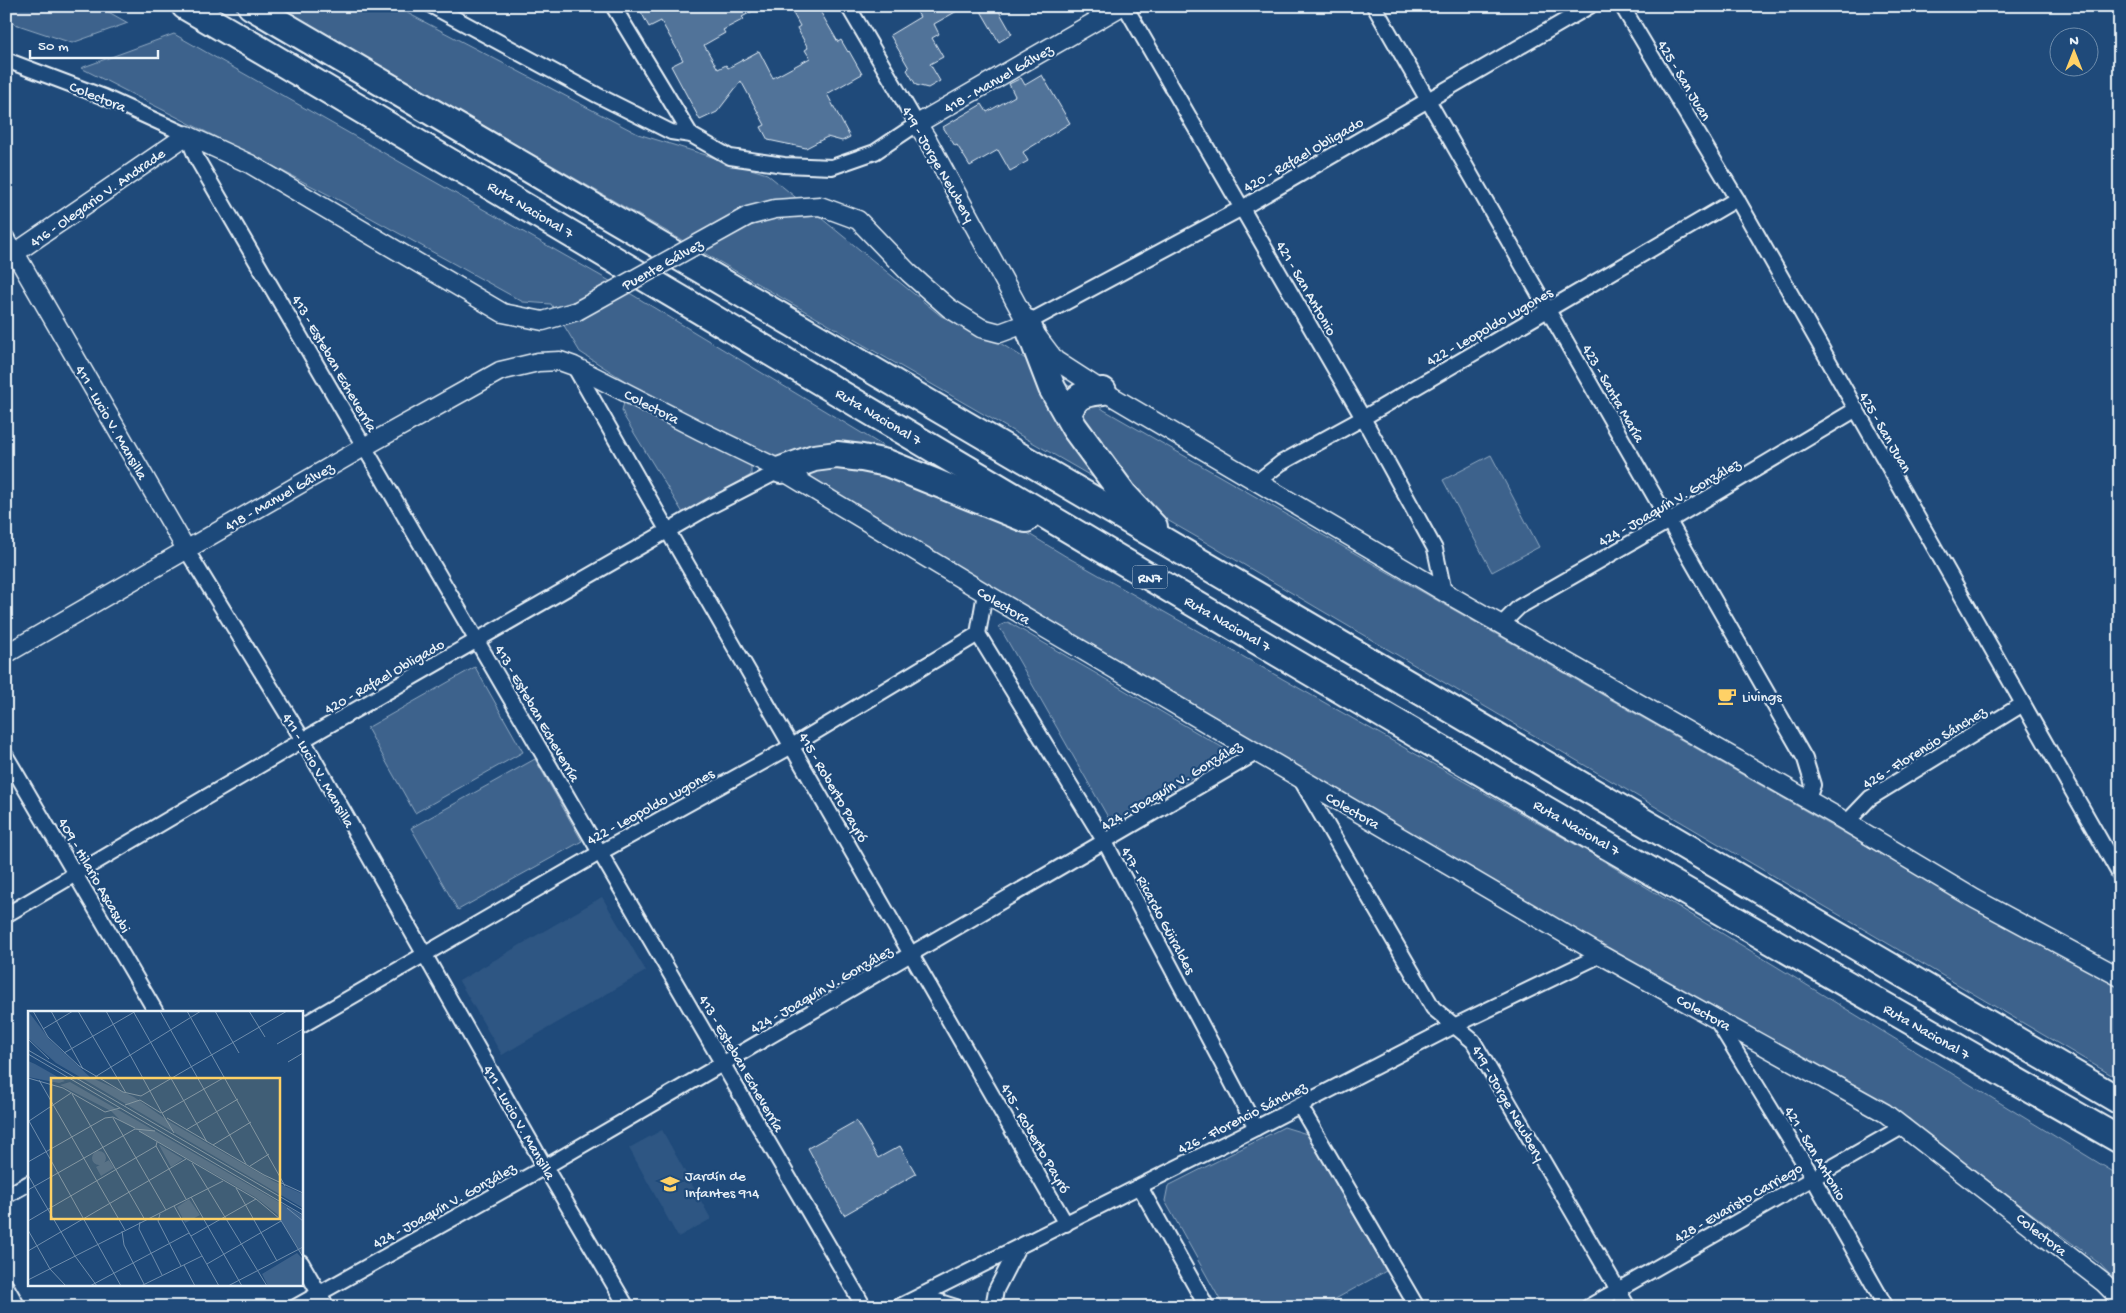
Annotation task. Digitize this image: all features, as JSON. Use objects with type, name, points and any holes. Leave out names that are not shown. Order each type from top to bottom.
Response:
[{"type":"highway","name":"Ruta Nacional 7","points":[[185,6],[1132,566],[1910,1021],[2120,1140]]},
{"type":"highway","name":"RN7","points":[[251,6],[2120,1101]]},
{"type":"highway","points":[[1028,324],[1052,388],[1081,436],[1124,495],[1149,523],[1199,563]]},
{"type":"highway","points":[[1068,415],[1073,402],[1079,397],[1088,392],[1103,391]]},
{"type":"highway","points":[[781,470],[814,458],[837,456],[887,463],[1018,516],[1132,566]]},
{"type":"highway","points":[[1936,994],[2018,1030],[2120,1084]]},
{"type":"highway","points":[[1910,1021],[1997,1083],[2120,1160]]},
{"type":"street","points":[[432,6],[596,95],[670,132],[691,135]]},
{"type":"street","points":[[613,6],[691,135]]},
{"type":"street","name":"419 - Jorge Newbery","points":[[848,6],[927,139],[1028,324]]},
{"type":"street","name":"418 - Manuel Gálvez","points":[[691,135],[730,156],[784,165],[832,167],[875,152],[917,124],[1123,6]]},
{"type":"street","name":"421 - San Antonio","points":[[1123,6],[1242,208],[1436,549],[1444,592]]},
{"type":"street","name":"423 - Santa María","points":[[1374,6],[1805,759],[1813,785],[1808,799]]},
{"type":"street","name":"420 - Rafael Obligado","points":[[1028,324],[1242,208],[1590,6]]},
{"type":"street","name":"425 - San Juan","points":[[1622,6],[1737,199],[2120,875]]},
{"type":"street","name":"Colectora","points":[[6,60],[104,97],[187,135]]},
{"type":"street","name":"416 - Olegario V. Andrade","points":[[11,256],[187,135]]},
{"type":"street","name":"Puente Gálvez","points":[[187,135],[250,164],[503,313],[543,321],[577,311],[748,216],[776,209],[820,206],[858,220],[909,273],[949,308],[981,328],[1000,332],[1028,324]]},
{"type":"street","name":"413 - Esteban Echeverría","points":[[187,135],[197,159],[864,1307]]},
{"type":"street","name":"422 - Leopoldo Lugones","points":[[1258,481],[1281,462],[1363,418],[1737,199]]},
{"type":"street","name":"411 - Lucio V. Mansilla","points":[[6,236],[11,256],[186,549],[303,740],[545,1167],[627,1307]]},
{"type":"street","points":[[1028,324],[1054,360],[1103,391],[1444,592],[1808,799],[1975,899],[2120,977]]},
{"type":"street","name":"418 - Manuel Gálvez","points":[[6,654],[364,447],[500,371],[538,362],[567,364]]},
{"type":"street","name":"Colectora","points":[[567,364],[781,470],[985,593],[1600,955],[1885,1113],[2104,1283],[2120,1298]]},
{"type":"street","name":"415 - Roberto Payró","points":[[567,364],[668,532],[913,954],[1066,1224]]},
{"type":"street","name":"424 - Joaquín V. González","points":[[1502,624],[1519,607],[1669,521],[1855,410]]},
{"type":"street","name":"420 - Rafael Obligado","points":[[6,915],[303,740],[710,507],[781,470]]},
{"type":"street","points":[[978,634],[985,593]]},
{"type":"street","name":"422 - Leopoldo Lugones","points":[[302,1025],[600,852],[792,746],[978,634]]},
{"type":"street","name":"417 - Ricardo Güiraldes","points":[[978,634],[1106,842],[1256,1128]]},
{"type":"street","name":"426 - Florencio Sánchez","points":[[1847,822],[1870,798],[2023,704]]},
{"type":"street","name":"424 - Joaquín V. González","points":[[295,1307],[545,1167],[1256,753]]},
{"type":"street","name":"409 - Hilario Ascasubi","points":[[6,756],[155,1011]]},
{"type":"street","name":"419 - Jorge Newbery","points":[[1301,780],[1433,1008],[1473,1041],[1628,1307]]},
{"type":"street","name":"426 - Florencio Sánchez","points":[[898,1307],[1140,1187],[1454,1026],[1600,955]]},
{"type":"street","name":"421 - San Antonio","points":[[1715,1018],[1813,1178],[1886,1307]]},
{"type":"street","points":[[1300,1106],[1416,1307]]},
{"type":"street","name":"428 - Evaristo Carriego","points":[[1588,1307],[1904,1126]]},
{"type":"street","points":[[6,1196],[28,1184]]},
{"type":"street","points":[[1140,1187],[1207,1307]]},
{"type":"street","points":[[993,1307],[996,1290],[1017,1249]]},
{"type":"street","points":[[302,1264],[327,1307]]},
{"type":"street","points":[[6,1286],[18,1307]]},
{"type":"street","points":[[921,1296],[956,1307]]},
{"type":"shaded area","points":[[6,6],[98,6],[128,23],[72,43],[6,21]]},
{"type":"shaded area","points":[[276,6],[394,6],[638,134],[767,174],[941,316],[995,340],[1087,397],[1104,410],[2063,958],[2120,988],[2120,1080],[1200,539]]},
{"type":"shaded area","points":[[174,34],[608,280],[1067,557],[1587,851],[2120,1176],[2120,1286],[2100,1264],[1891,1109],[1737,1026],[644,393],[580,352],[551,304],[523,302],[335,198],[81,68]]},
{"type":"shaded area","points":[[624,403],[751,465],[751,475],[683,513],[625,418],[622,410]]},
{"type":"shaded area","points":[[1491,455],[1539,547],[1492,572],[1443,480]]},
{"type":"shaded area","points":[[1008,622],[1225,749],[1226,757],[1113,826],[999,626]]},
{"type":"shaded area","points":[[475,667],[523,752],[415,813],[367,728]]},
{"type":"shaded area","points":[[535,759],[582,841],[458,910],[411,828]]},
{"type":"shaded area","points":[[602,897],[646,971],[502,1055],[459,981]]},
{"type":"shaded area","points":[[1284,1127],[1307,1134],[1386,1271],[1321,1307],[1224,1307],[1165,1201],[1168,1186]]},
{"type":"shaded area","name":"Jardín de Infantes 914","points":[[662,1130],[711,1219],[678,1237],[629,1148]]},
{"type":"building","points":[[638,6],[762,6],[742,17],[744,19],[723,30],[725,33],[704,45],[718,69],[726,65],[728,68],[759,51],[773,78],[810,58],[805,50],[808,48],[797,28],[800,26],[789,6],[817,6],[838,42],[841,40],[862,74],[827,94],[850,137],[842,141],[827,137],[806,148],[768,140],[761,127],[765,125],[741,81],[717,112],[700,120],[671,66],[683,60],[661,21],[649,27]]},
{"type":"building","points":[[913,6],[966,6],[934,24],[939,34],[932,38],[943,57],[930,64],[940,81],[928,88],[916,85],[907,70],[909,68],[890,35],[920,17]]},
{"type":"building","points":[[978,6],[996,6],[1012,34],[999,42]]},
{"type":"building","points":[[1042,75],[1070,123],[1023,152],[1028,161],[1010,171],[998,150],[970,166],[943,127],[982,104],[987,112],[1015,96],[1009,84],[1021,78],[1025,85]]},
{"type":"building","points":[[856,1121],[878,1158],[900,1146],[916,1174],[844,1215],[808,1148]]},
{"type":"place","name":"Livings","points":[[1727,696]]},
{"type":"place","name":"Jardín de Infantes 914","points":[[670,1184]]}]
